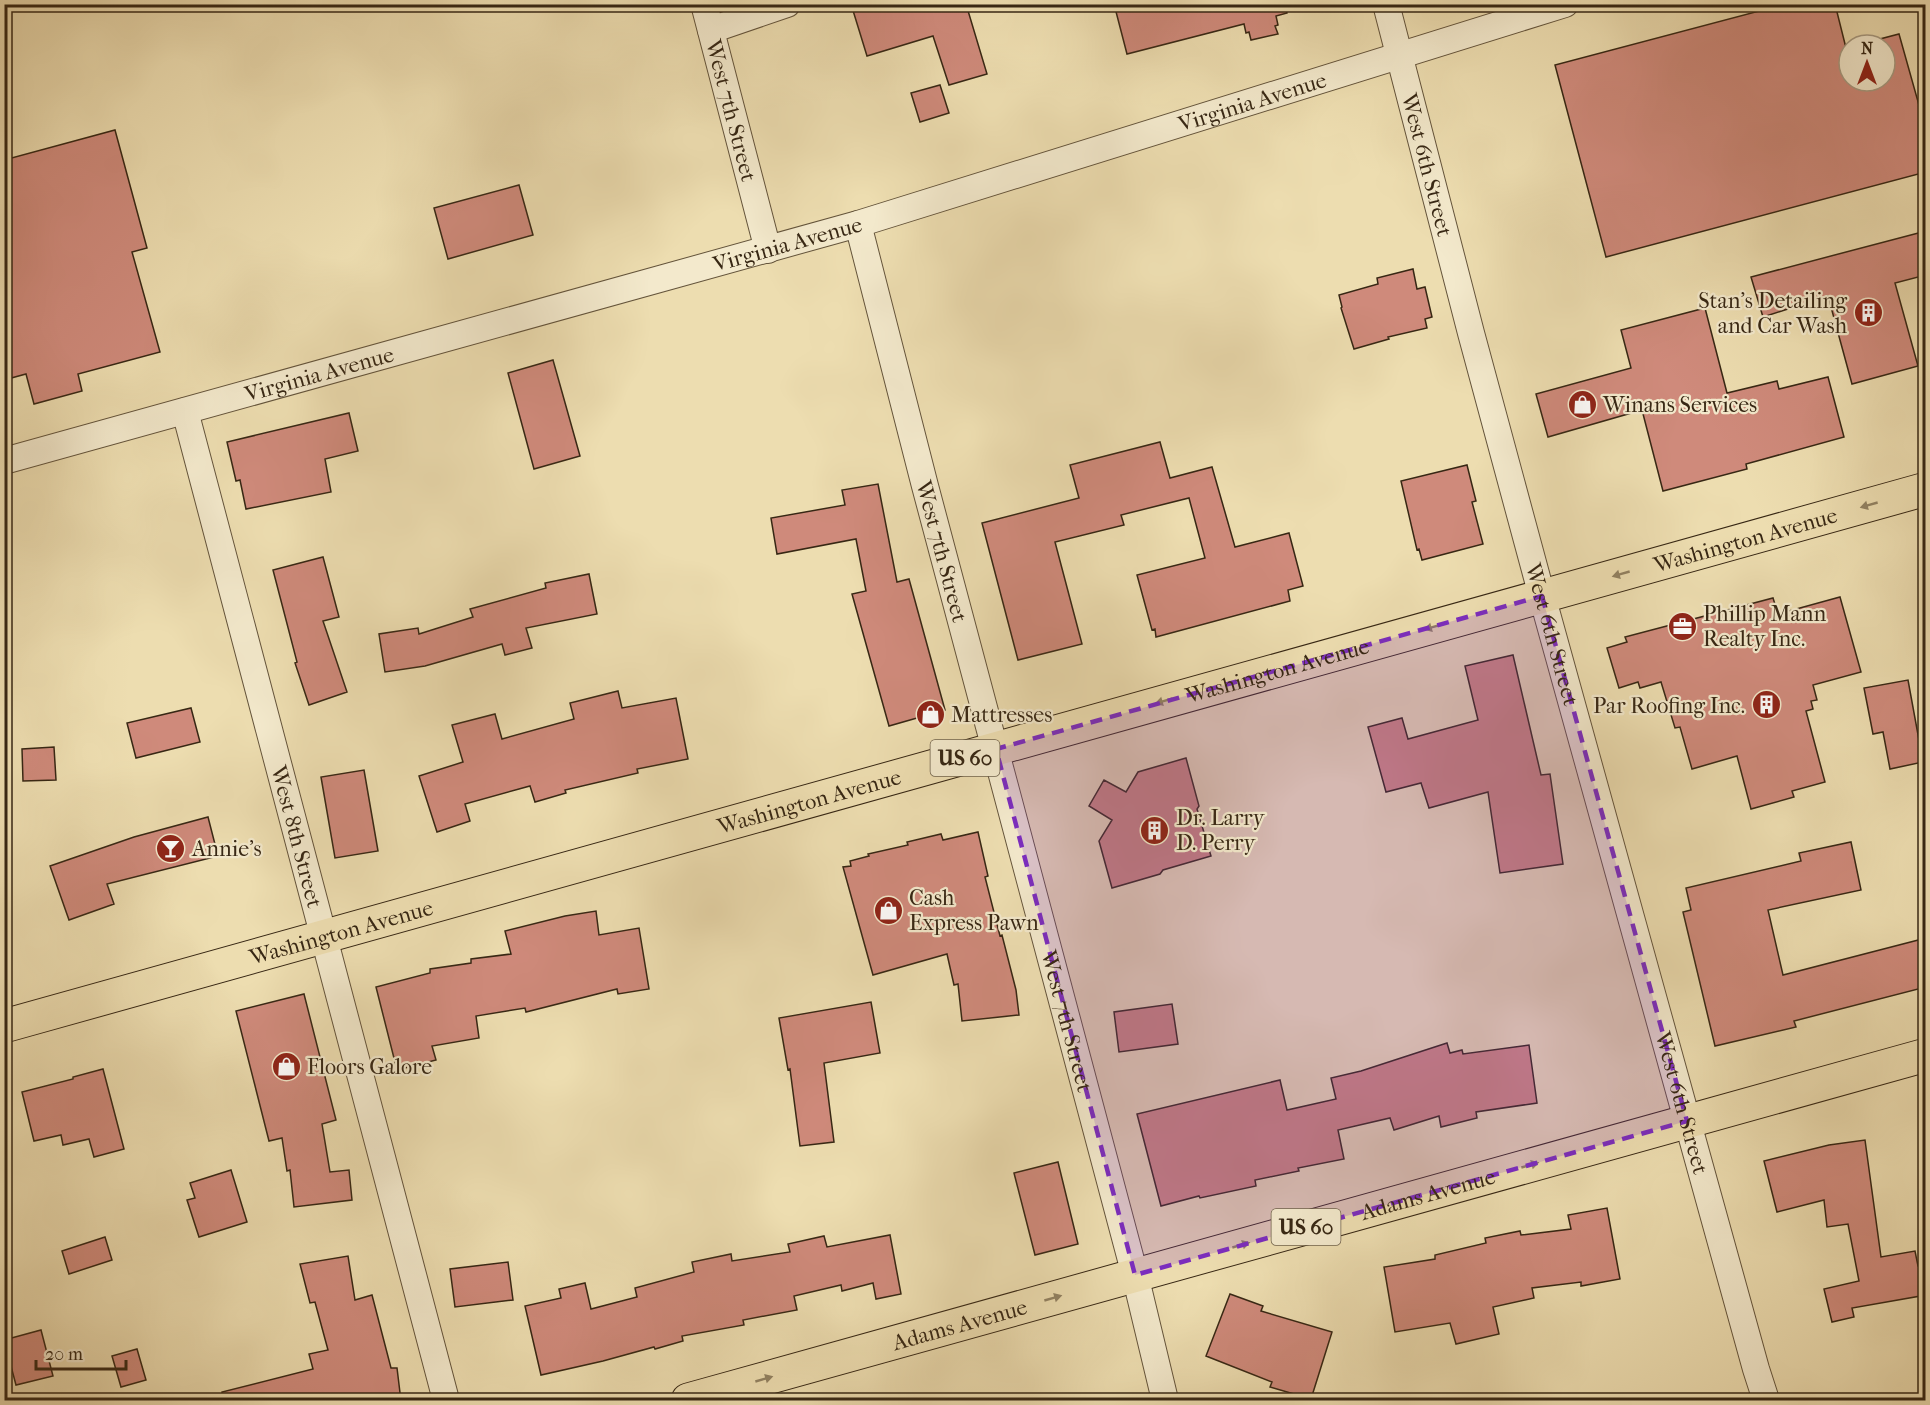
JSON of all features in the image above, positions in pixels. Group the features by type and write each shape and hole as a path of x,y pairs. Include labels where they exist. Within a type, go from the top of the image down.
{"main road":[{"name":"Washington Avenue","path":"4,1026 1926,489"},
{"name":"Adams Avenue","path":"688,1401 1926,1054"}],"street":[{"name":"West 7th Street","path":"704,4 768,250"},
{"path":"711,30 787,4"},
{"name":"West 6th Street","path":"1386,4 1542,597 1766,1401"},
{"name":"Virginia Avenue","path":"4,461 858,225 1565,4"},
{"name":"West 7th Street","path":"858,225 1135,1275 1165,1401"},
{"name":"West 8th Street","path":"185,411 446,1401"}],"highlighted area":[{"path":"1542,596 1687,1121 1135,1275 996,749"}],"building":[{"path":"851,4 966,4 987,74 949,85 933,36 867,56"},
{"path":"1114,4 1285,4 1287,13 1276,16 1278,25 1275,26 1278,34 1251,40 1244,24 1127,54"},
{"path":"1786,4 1835,4 1842,33 1837,33 1837,93 1897,93 1897,35 1899,34 1926,130 1926,172 1606,257 1555,65"},
{"path":"940,85 949,113 920,122 911,93"},
{"path":"115,130 147,248 132,252 160,352 78,374 82,391 34,404 26,374 4,380 4,160"},
{"path":"519,185 533,235 448,259 434,208"},
{"name":"Stan's Detailing and Car Wash","path":"1926,231 1926,275 1895,283 1918,366 1852,384 1828,296 1763,317 1751,277"},
{"path":"1413,269 1417,289 1425,287 1432,317 1425,319 1427,328 1388,337 1389,339 1354,349 1339,295 1378,284 1377,278"},
{"path":"1705,308 1727,393 1777,381 1779,389 1828,377 1844,437 1746,464 1747,469 1663,491 1642,410 1548,437 1536,394 1631,368 1621,330"},
{"path":"553,360 580,456 534,469 508,373"},
{"path":"349,413 358,451 325,459 331,492 246,509 240,480 236,481 227,442"},
{"path":"1160,442 1170,478 1212,467 1235,547 1289,533 1303,586 1288,590 1290,601 1156,637 1137,575 1205,558 1189,498 1121,515 1124,525 1055,542 1082,644 1018,660 982,523 1079,498 1070,465"},
{"path":"1467,465 1476,501 1472,502 1483,544 1422,560 1419,549 1417,550 1401,481"},
{"path":"878,484 897,582 909,579 945,710 889,726 852,594 866,591 856,539 777,554 771,518 845,505 842,490"},
{"path":"323,557 339,617 323,621 347,692 309,705 295,663 297,662 273,570"},
{"path":"589,574 597,614 526,628 532,648 505,655 502,644 425,666 385,672 379,634 418,628 419,634 473,617 470,609 546,588 545,583"},
{"name":"Par Roofing Inc.","path":"1840,597 1861,672 1813,685 1817,700 1811,701 1813,709 1806,711 1825,782 1792,791 1794,797 1751,809 1737,756 1692,769 1680,727 1675,728 1661,682 1640,688 1638,682 1619,688 1607,648 1627,642 1625,637 1773,598 1778,614"},
{"path":"1513,655 1541,775 1550,774 1563,864 1500,873 1488,792 1429,808 1421,783 1386,792 1368,727 1402,718 1408,739 1478,720 1465,666"},
{"path":"1908,680 1923,762 1890,769 1883,732 1873,734 1864,688"},
{"path":"618,691 622,708 676,698 688,759 637,769 638,773 565,790 566,793 535,802 530,786 465,804 470,821 437,832 419,776 463,762 452,725 495,714 502,739 574,719 570,703"},
{"path":"191,708 200,742 136,758 127,723"},
{"path":"54,747 56,780 23,781 22,749"},
{"name":"Dr. Larry D. Perry","path":"1186,758 1199,806 1197,809 1211,856 1112,888 1099,841 1112,820 1089,806 1104,780 1126,792 1138,772"},
{"path":"364,770 378,851 335,858 321,777"},
{"path":"208,817 218,856 107,884 114,904 69,920 50,866 134,837"},
{"path":"978,832 988,876 985,877 1016,990 1019,1015 962,1021 958,984 954,985 947,954 873,975 843,867 851,866 850,861 869,856 868,854 908,845 907,842 941,834 943,840"},
{"path":"1851,842 1861,890 1768,910 1783,975 1926,938 1926,987 1794,1021 1796,1027 1715,1046 1683,912 1691,910 1686,888 1801,861 1799,853"},
{"path":"596,911 599,935 639,928 649,989 618,994 617,989 526,1012 525,1008 476,1016 479,1038 432,1046 436,1060 397,1070 376,987 430,973 430,969 471,963 471,959 511,954 505,931"},
{"name":"Floors Galore","path":"304,994 336,1120 322,1124 330,1172 349,1170 352,1200 294,1207 290,1170 287,1171 282,1138 269,1141 236,1011"},
{"path":"871,1002 880,1053 824,1063 834,1142 800,1146 790,1069 788,1070 779,1018"},
{"path":"1172,1004 1178,1044 1119,1052 1114,1012"},
{"path":"1447,1043 1450,1053 1462,1050 1463,1054 1529,1045 1537,1103 1476,1112 1477,1118 1441,1127 1439,1116 1394,1130 1390,1118 1338,1130 1344,1159 1298,1168 1299,1171 1255,1180 1256,1186 1200,1198 1199,1196 1161,1206 1137,1114 1280,1080 1287,1110 1336,1099 1331,1078 1361,1071"},
{"path":"103,1069 124,1149 94,1157 89,1139 63,1145 61,1135 34,1141 22,1092"},
{"path":"1865,1140 1881,1257 1915,1251 1918,1266 1926,1265 1926,1295 1852,1308 1854,1317 1832,1322 1824,1289 1859,1281 1848,1224 1827,1227 1824,1200 1777,1212 1764,1161 1829,1145"},
{"path":"1058,1162 1078,1244 1035,1255 1014,1173"},
{"path":"231,1170 247,1222 199,1237 187,1200 195,1198 190,1183"},
{"path":"1607,1208 1620,1279 1581,1286 1581,1282 1532,1288 1534,1298 1493,1307 1499,1334 1456,1344 1450,1323 1395,1332 1384,1267 1435,1259 1435,1255 1486,1243 1485,1238 1520,1231 1521,1235 1571,1229 1568,1215"},
{"path":"890,1235 901,1294 876,1299 873,1283 842,1291 841,1285 794,1296 797,1310 743,1320 744,1325 682,1336 683,1341 655,1349 654,1347 541,1375 525,1306 561,1298 559,1289 585,1283 591,1309 637,1297 635,1288 694,1272 692,1262 731,1254 732,1261 790,1252 788,1244 824,1236 827,1247"},
{"path":"105,1237 112,1260 69,1274 62,1251"},
{"path":"348,1256 355,1300 372,1295 391,1368 397,1368 401,1401 223,1401 222,1392 313,1369 309,1354 328,1350 315,1302 310,1303 300,1264"},
{"path":"508,1262 513,1300 455,1307 450,1269"},
{"path":"1230,1294 1263,1306 1261,1311 1332,1332 1311,1399 1270,1387 1272,1382 1206,1356"},
{"path":"41,1330 53,1376 16,1385 4,1340"},
{"path":"137,1349 146,1380 121,1387 112,1356"}],"place":[{"name":"Stan's Detailing and Car Wash","path":"1868,313"},
{"name":"Winans Services","path":"1582,404"},
{"name":"Phillip Mann Realty Inc.","path":"1682,626"},
{"name":"Par Roofing Inc.","path":"1766,705"},
{"name":"Mattresses","path":"930,714"},
{"name":"Dr. Larry D. Perry","path":"1155,830"},
{"name":"Annie's","path":"171,848"},
{"name":"Cash Express Pawn","path":"888,910"},
{"name":"Floors Galore","path":"286,1066"}]}
